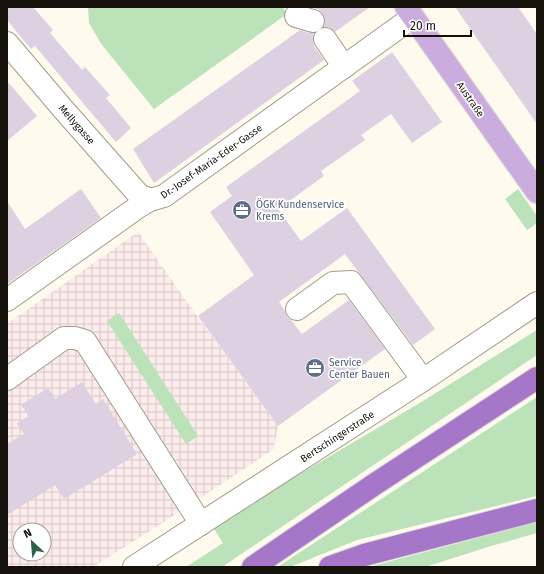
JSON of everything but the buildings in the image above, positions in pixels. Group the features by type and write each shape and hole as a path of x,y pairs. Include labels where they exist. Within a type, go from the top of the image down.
{"highway":[{"path":"253,567 375,484 537,378"},
{"path":"330,567 364,555 537,510"}],"main road":[{"name":"Austraße","path":"410,12 537,192"}],"street":[{"name":"Dr.-Josef-Maria-Eder-Gasse","path":"7,300 138,207 150,200 164,196 344,67 410,12"},
{"path":"325,39 344,67"},
{"name":"Mellygasse","path":"7,43 139,195 150,200"},
{"path":"297,309 333,283 351,282 423,380"},
{"name":"Bertschingerstraße","path":"134,567 423,380 537,303"},
{"path":"7,379 64,338 76,338 85,341 201,524"}],"shaded area":[{"path":"138,232 187,302 278,426 274,449 93,567 7,567 7,324"}],"green space":[{"path":"88,7 283,7 287,14 154,109 102,45 89,23"},
{"path":"518,189 537,216 537,223 527,230 505,199"},
{"path":"119,313 198,436 186,444 107,321"},
{"path":"537,330 537,355 222,567 186,567 223,543 214,529 293,478 418,404"},
{"path":"537,397 537,496 357,540 290,567 279,566"},
{"path":"537,522 537,533 425,567 369,567"}],"place":[{"name":"ÖGK Kundenservice Krems","path":"242,210"},
{"name":"Service Center Bauen","path":"315,368"}]}
